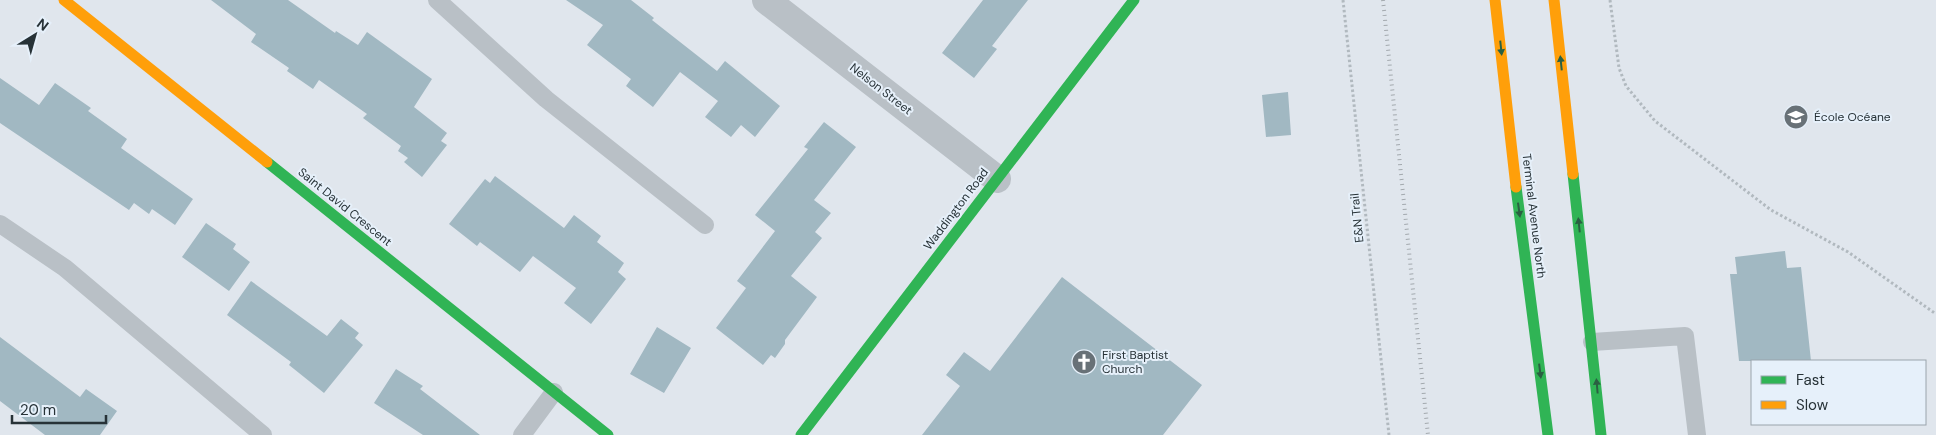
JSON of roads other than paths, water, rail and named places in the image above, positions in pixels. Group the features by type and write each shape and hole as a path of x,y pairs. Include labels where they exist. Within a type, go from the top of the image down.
{"street":[{"name":"Saint David Crescent","path":"64,0 608,435"},
{"name":"Nelson Street","path":"766,0 997,179"},
{"name":"Waddington Road","path":"801,435 1134,0"},
{"name":"Terminal Avenue North","path":"1496,0 1513,160 1548,435"},
{"path":"1554,0 1601,435"}],"lane":[{"path":"437,0 546,99 705,225"},
{"path":"0,224 65,268 264,435"},
{"path":"1592,342 1686,336 1698,435"},
{"path":"522,435 554,392"}],"railway":[{"path":"1383,0 1428,435"}],"place":[{"name":"École Océane","path":"1796,117"},
{"name":"First Baptist Church","path":"1084,362"}]}
